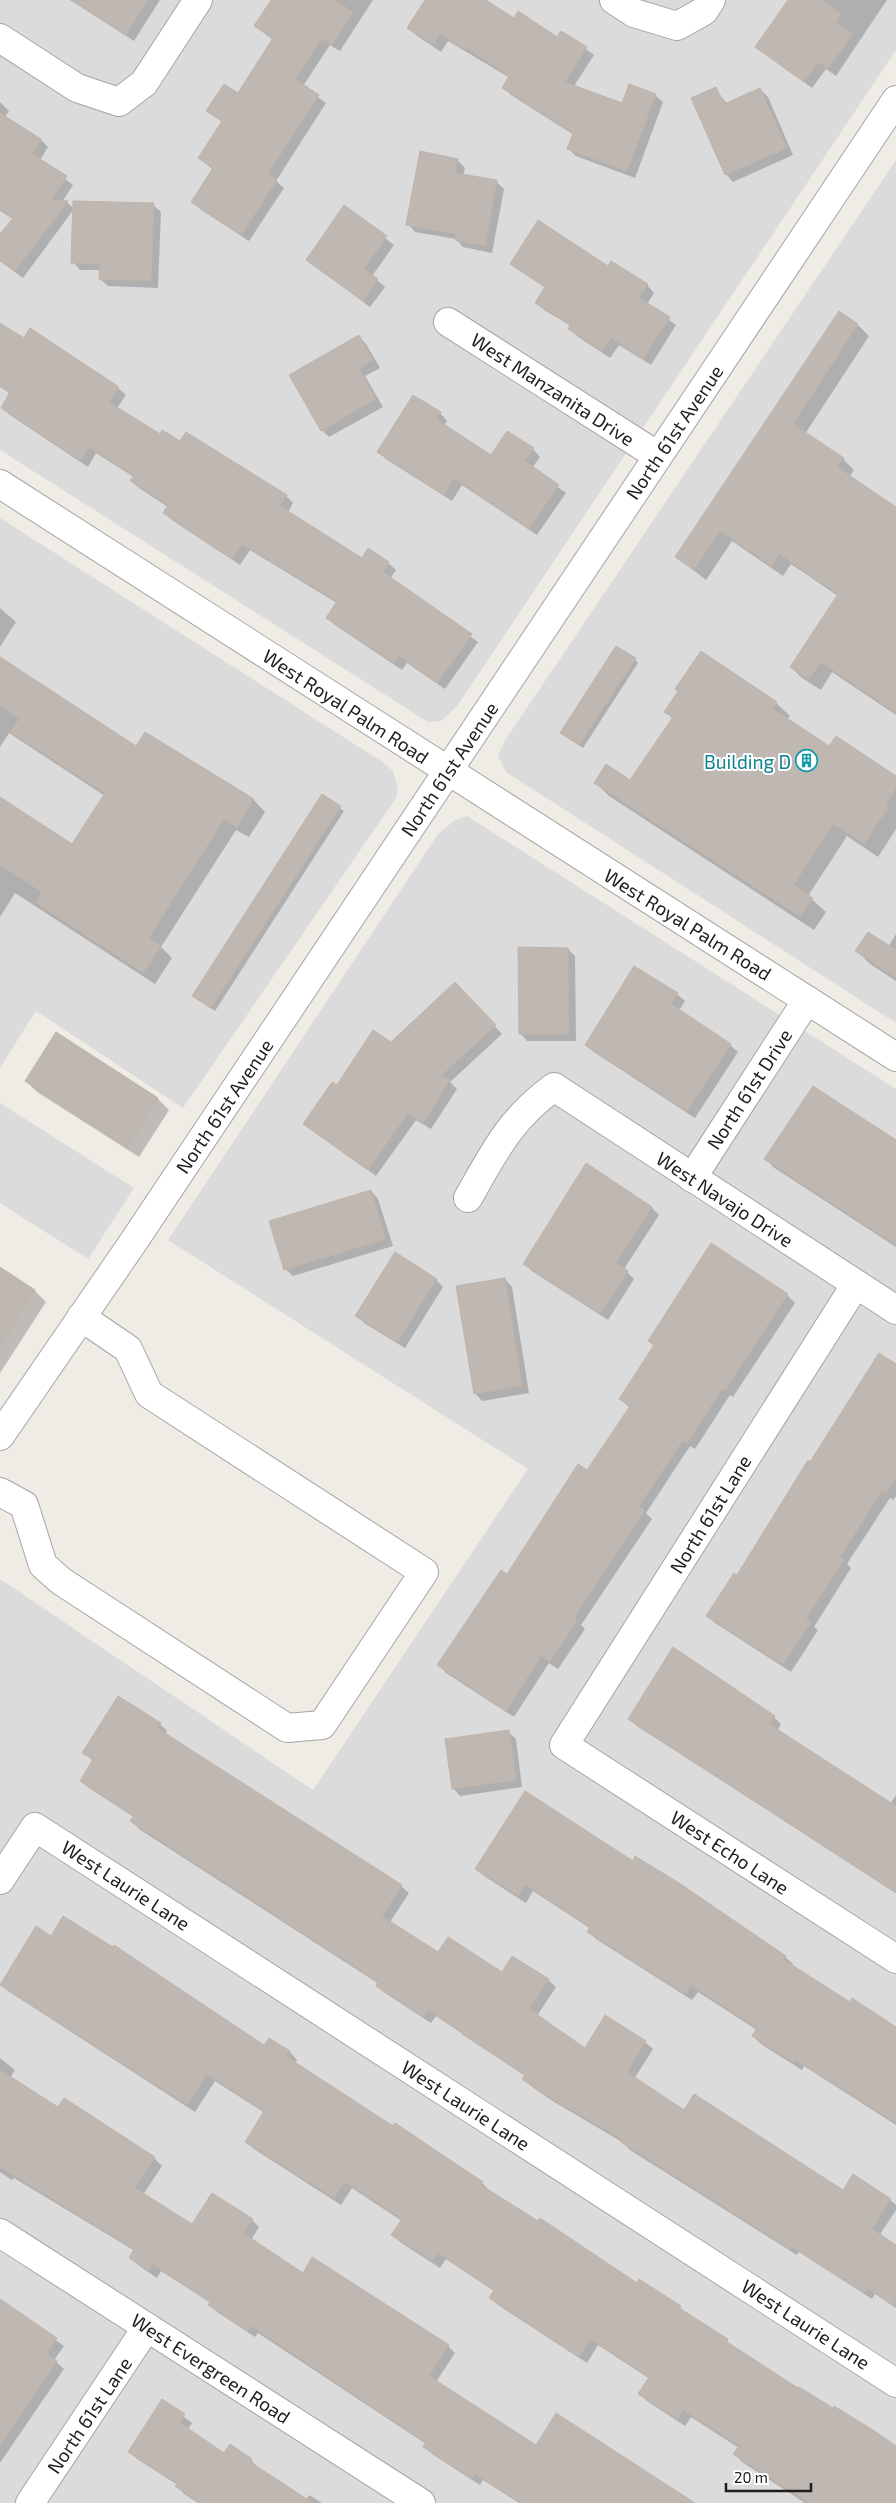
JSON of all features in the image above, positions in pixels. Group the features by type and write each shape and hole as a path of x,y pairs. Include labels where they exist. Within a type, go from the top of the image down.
{"street":[{"path":"0,38 77,88 120,102 144,83 198,0"},
{"path":"614,0 634,13 677,26 704,10 711,0"},
{"name":"North 61st Avenue","path":"0,1436 448,772 896,100"},
{"name":"West Manzanita Drive","path":"448,322 658,456"},
{"name":"West Royal Palm Road","path":"0,484 896,1057"},
{"name":"North 61st Drive","path":"692,1178 807,1000"},
{"name":"West Navajo Drive","path":"468,1198 508,1129 530,1104 554,1087 896,1310"},
{"name":"North 61st Lane","path":"564,1744 856,1284"},
{"path":"0,1492 24,1505 43,1565 61,1581 287,1728 322,1724 424,1572 149,1394 128,1349 81,1317"},
{"name":"West Echo Lane","path":"564,1744 896,1959"},
{"name":"West Laurie Lane","path":"0,1880 35,1827 896,2383"},
{"name":"West Evergreen Road","path":"0,2233 421,2503"},
{"name":"North 61st Lane","path":"30,2503 147,2327"}],"shaded area":[{"path":"0,0 896,0 896,50 457,706 441,721 428,722 0,450"},
{"path":"896,160 896,1023 506,772 498,755 506,739"},
{"path":"0,518 381,761 393,771 398,788 396,798 183,1108 36,1011 0,1068"},
{"path":"467,816 896,1089 896,2503 0,2503 0,1579 313,1790 528,1469 168,1240 438,834 455,820"},
{"path":"0,1103 134,1188 88,1259 0,1203"}],"building":[{"path":"72,0 148,0 126,35"},
{"path":"271,0 335,0 353,12 332,45 322,38 295,79 319,95 268,174 277,180 241,235 191,202 213,168 198,158 222,121 206,111 224,84 238,93 273,38 254,26"},
{"path":"425,0 486,0 514,18 518,11 557,37 561,31 587,47 565,82 622,103 629,84 656,94 627,171 567,149 573,133 502,88 509,76 467,48 465,50 440,34 434,45 407,28"},
{"path":"788,0 821,0 841,14 835,22 853,34 828,69 818,62 804,82 755,47"},
{"path":"716,87 724,104 760,88 787,148 725,175 691,98"},
{"path":"0,113 41,139 32,154 67,176 51,200 68,201 15,271 0,260 0,234 13,218 0,209"},
{"path":"420,151 458,159 455,173 497,180 485,246 455,240 456,234 406,225"},
{"path":"73,201 154,203 151,281 99,279 100,264 71,263"},
{"path":"344,205 387,236 364,269 378,279 363,301 306,260"},
{"path":"538,220 608,266 611,261 648,284 639,298 670,317 643,359 611,338 602,351 568,329 570,325 535,303 545,287 510,264"},
{"path":"839,311 858,324 793,424 844,458 837,467 896,507 896,713 821,662 809,679 790,667 838,594 779,554 772,566 720,531 694,570 675,557"},
{"path":"0,323 24,338 30,328 119,387 109,402 160,434 162,430 180,441 186,432 287,495 280,506 362,558 368,548 389,562 383,572 472,634 437,683 399,656 394,663 326,618 337,601 242,544 232,559 163,513 168,505 130,481 134,475 88,447 80,461 1,408 10,392 0,386"},
{"path":"359,335 373,360 359,368 376,399 321,431 289,375"},
{"path":"413,395 441,412 436,419 491,455 507,431 534,448 525,461 559,485 529,529 454,478 444,495 377,452"},
{"path":"616,646 636,658 579,745 560,733"},
{"path":"701,651 777,702 773,709 829,746 836,736 896,776 896,788 886,804 889,806 864,844 833,824 794,885 813,898 800,917 594,783 606,764 630,780 673,717 664,712 678,691 675,689"},
{"path":"0,657 136,746 145,732 254,799 237,827 224,819 149,938 161,946 143,973 35,902 42,892 0,865 0,797 72,844 105,793 10,732 19,719 0,706"},
{"path":"322,794 341,806 211,1008 192,996"},
{"path":"868,932 896,950 896,978 855,951"},
{"path":"518,947 568,948 569,1034 519,1034"},
{"path":"634,966 678,993 671,1004 731,1044 687,1111 585,1045"},
{"path":"455,982 496,1025 442,1075 450,1080 423,1123 408,1113 368,1170 303,1124 332,1082 337,1085 373,1030 391,1042"},
{"path":"56,1032 158,1098 127,1147 25,1081"},
{"path":"813,1086 896,1140 896,1245 764,1159"},
{"path":"586,1163 652,1207 616,1263 628,1271 600,1314 523,1264"},
{"path":"371,1190 386,1239 284,1270 269,1221"},
{"path":"711,1243 788,1294 725,1390 722,1389 687,1443 683,1440 639,1506 645,1510 574,1618 578,1620 550,1662 541,1656 506,1711 437,1665 501,1570 507,1574 578,1464 587,1470 630,1406 619,1399 654,1345 648,1341"},
{"path":"395,1252 437,1279 397,1342 355,1316"},
{"path":"0,1267 35,1290 0,1345"},
{"path":"505,1278 522,1386 474,1394 456,1286"},
{"path":"879,1353 896,1364 896,1477 886,1494 882,1491 840,1557 844,1560 806,1619 811,1622 783,1665 706,1616 734,1573 737,1575 808,1460 810,1462"},
{"path":"673,1647 775,1716 769,1724 896,1806 896,1893 628,1719"},
{"path":"118,1696 161,1723 157,1728 402,1885 382,1916 438,1952 448,1937 502,1972 512,1956 549,1979 529,2009 585,2048 605,2015 646,2041 627,2072 684,2110 694,2094 843,2190 853,2174 891,2199 872,2229 896,2245 896,2307 867,2288 864,2293 791,2246 790,2249 621,2142 623,2140 542,2093 522,2079 525,2075 463,2033 428,2010 423,2017 376,1986 378,1982 130,1821 134,1816 80,1781 93,1759 82,1753"},
{"path":"509,1730 516,1780 452,1789 445,1739"},
{"path":"525,1791 633,1861 635,1856 679,1883 786,1956 784,1960 850,2002 852,1998 896,2027 896,2123 796,2060 794,2063 752,2036 757,2028 690,1985 685,1994 587,1932 590,1927 525,1885 518,1896 475,1869"},
{"path":"63,1916 113,1947 114,1945 264,2045 269,2038 290,2051 287,2057 393,2126 395,2123 483,2182 481,2185 538,2221 540,2218 637,2283 639,2279 681,2306 679,2308 728,2339 727,2342 798,2388 833,2408 834,2406 896,2446 896,2503 809,2503 733,2454 739,2446 683,2410 678,2419 638,2394 649,2377 590,2339 579,2357 489,2298 494,2290 438,2253 433,2261 391,2235 402,2219 345,2182 334,2198 245,2142 264,2111 207,2074 187,2105 0,1985 36,1926 51,1936"},
{"path":"0,2070 58,2107 64,2098 155,2157 135,2188 192,2224 212,2193 253,2219 243,2233 303,2273 312,2257 449,2345 429,2376 536,2445 556,2413 695,2503 521,2503 475,2474 472,2479 423,2447 426,2443 251,2326 247,2331 208,2305 210,2302 153,2264 149,2271 129,2258 134,2249 0,2167"},
{"path":"0,2299 57,2338 47,2354 57,2361 0,2446"},
{"path":"162,2399 185,2414 180,2423 224,2453 230,2444 252,2459 250,2462 313,2503 200,2503 175,2486 177,2484 128,2452"}],"place":[{"name":"Building D","path":"807,761"}]}
